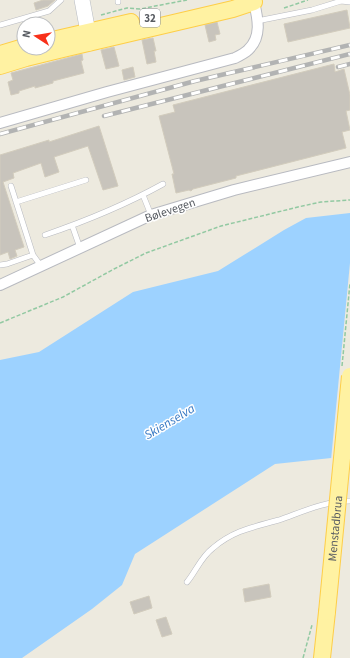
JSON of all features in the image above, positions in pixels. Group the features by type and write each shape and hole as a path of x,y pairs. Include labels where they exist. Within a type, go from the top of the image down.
{"main road":[{"name":"32","path":"56,40 89,37 233,9 260,1"},
{"name":"32","path":"0,66 89,37"},
{"path":"0,54 16,49"},
{"name":"Menstadbrua","path":"322,656 350,376"}],"street":[{"path":"82,0 89,37"},
{"path":"0,123 107,92 235,58 248,51 255,42 258,32 257,21 260,1"},
{"name":"Bølevegen","path":"0,285 151,215 234,190 350,162"}],"lane":[{"path":"0,25 49,11 62,0"},
{"path":"257,21 312,10 341,1 350,2"},
{"path":"16,202 86,180"},
{"path":"45,235 99,216 163,184"},
{"path":"11,186 33,255 41,266"},
{"path":"143,195 151,215"},
{"path":"72,225 80,248"},
{"path":"0,265 33,255"},
{"path":"187,582 205,555 225,538 240,531 323,505 334,502 350,501"}],"path":[{"path":"127,8 140,9 187,0"},
{"path":"0,323 63,297 146,253 221,226 321,202 350,200"},
{"path":"303,658 314,622"}],"water":[{"name":"Skienselva","path":"350,213 350,456 275,464 135,554 122,585 92,609 22,658 0,658 0,360 39,352 133,292 218,271 306,218"}],"pier":[{"path":"350,263 350,435 348,458 331,460"}],"building":[{"path":"43,0 55,0 48,6 36,10 34,3"},
{"path":"347,10 350,28 288,42 284,24"},
{"path":"217,22 220,34 215,35 216,40 209,42 205,25"},
{"path":"153,38 156,51 154,51 156,62 147,64 142,40"},
{"path":"114,47 119,66 106,69 101,50"},
{"path":"82,54 83,60 81,61 84,73 53,81 53,83 35,88 35,86 11,95 8,82 13,80 11,73"},
{"path":"334,64 335,72 344,69 350,95 350,110 346,111 350,130 342,132 346,148 236,176 236,178 193,189 191,191 189,190 176,193 172,174 174,174 159,116 175,112 173,105"},
{"path":"133,67 135,77 124,80 122,70"},
{"path":"99,126 118,186 103,190 88,146 54,157 59,172 45,177 41,163 13,173 14,178 3,182 24,247 15,250 17,256 10,259 8,252 0,255 0,155 49,140 49,142"},
{"path":"269,584 271,597 245,602 243,589"},
{"path":"149,596 152,608 134,614 130,602"},
{"path":"166,617 172,634 162,637 156,620"}],"railway":[{"path":"0,134 195,81 350,45"},
{"path":"104,116 350,54"},
{"path":"338,67 350,64"}]}
